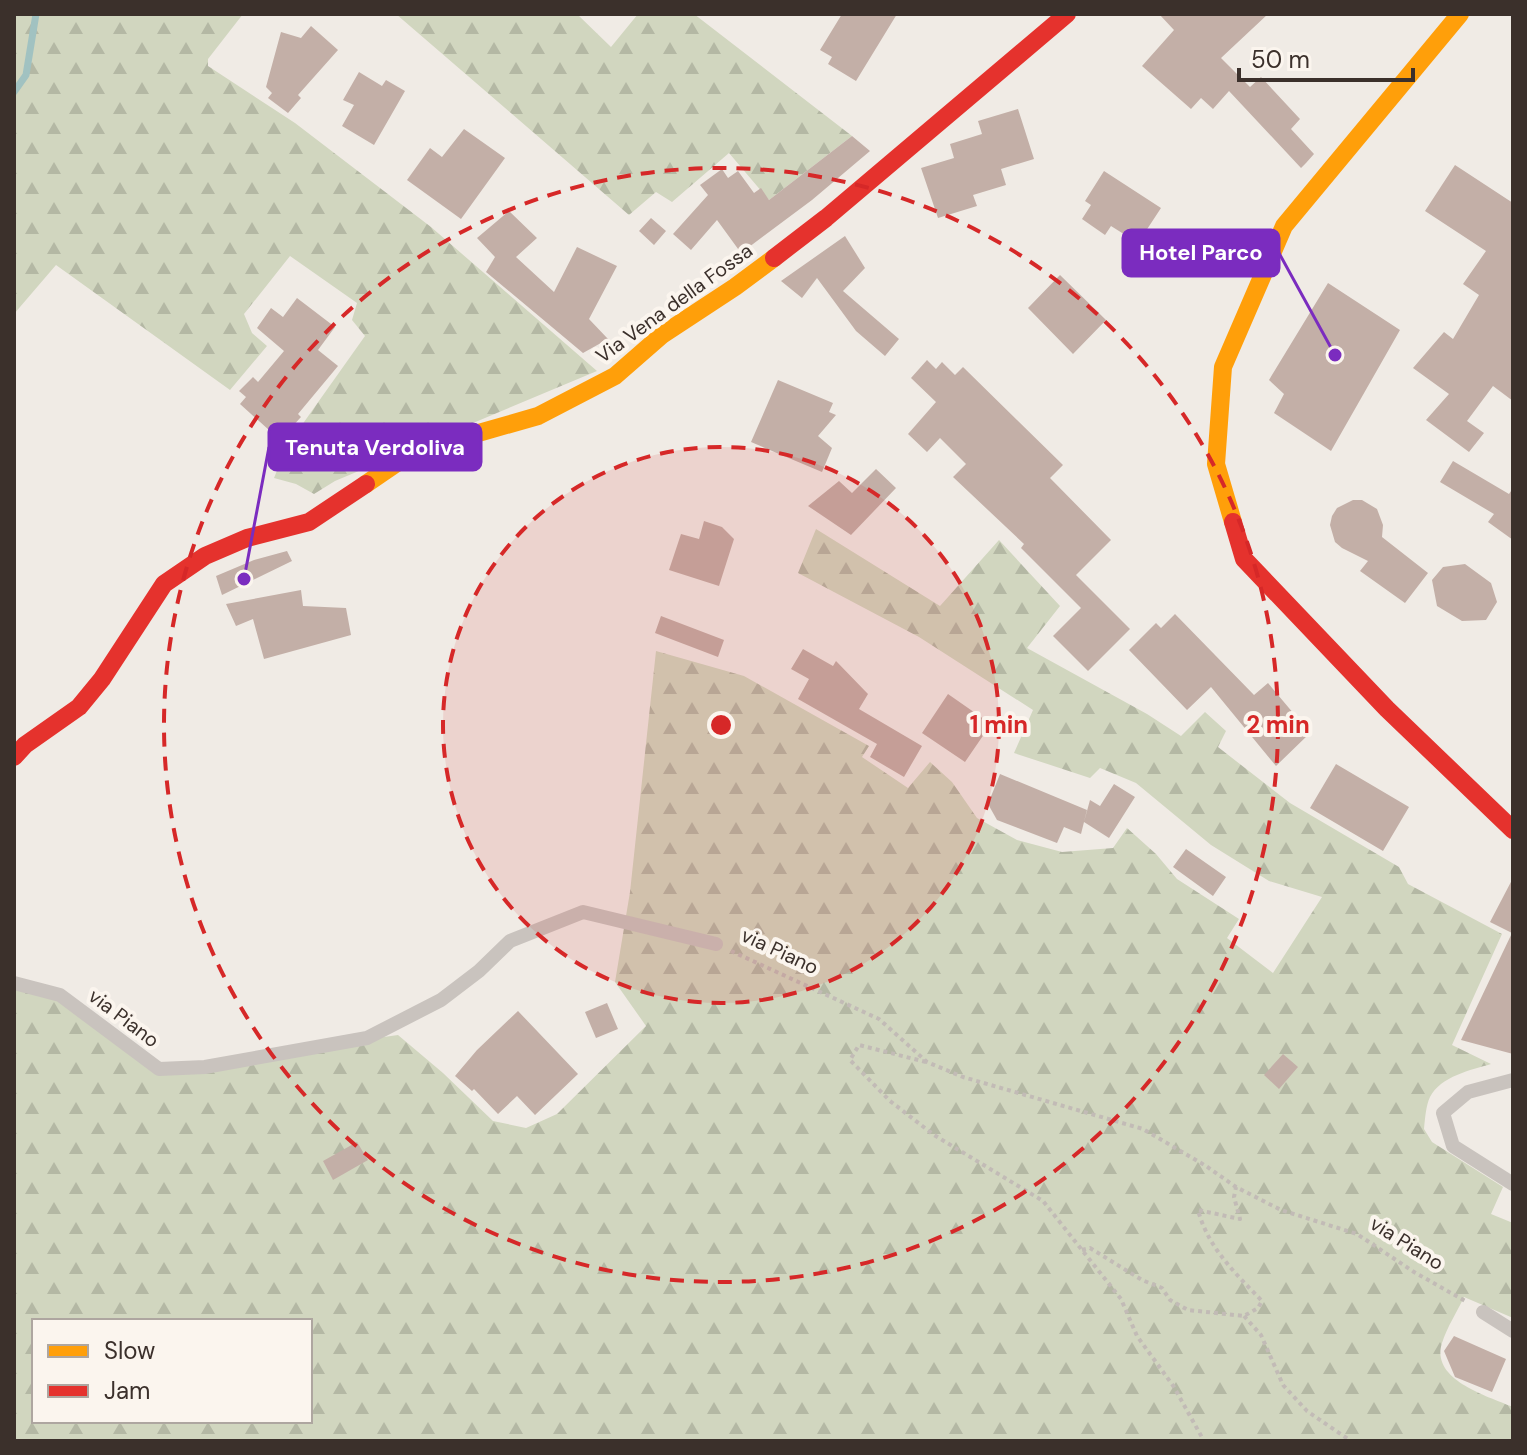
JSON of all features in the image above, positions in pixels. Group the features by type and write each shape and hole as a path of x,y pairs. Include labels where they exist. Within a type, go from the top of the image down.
{"street":[{"name":"Via Vena della Fossa","path":"14,757 25,745 79,707 102,679 164,584 205,556 233,544 309,522 404,458 433,446 538,416 615,376 662,335 735,287 826,218 1067,14"},
{"path":"1460,14 1284,226 1223,367 1216,464 1244,559 1387,709 1513,830"}],"lane":[{"name":"via Piano","path":"14,983 60,995 159,1069 205,1067 367,1038 441,1000 479,971 510,941 583,912 716,944"},
{"path":"1513,1080 1468,1092 1443,1113 1453,1146 1513,1184"},
{"path":"1483,1312 1513,1331"}],"path":[{"name":"via Piano","path":"716,944 879,1019 927,1062 963,1077 1143,1129 1236,1187 1281,1210 1357,1234 1483,1312"},
{"path":"927,1062 859,1045 850,1060 890,1101 934,1135 1043,1201 1121,1299 1137,1336 1174,1387 1204,1441"},
{"path":"1082,1250 1090,1248 1142,1280 1162,1288 1170,1300 1188,1310 1244,1316 1258,1308 1262,1301 1216,1249 1203,1227 1198,1210 1240,1219 1234,1197 1236,1187"},
{"path":"1244,1316 1261,1335 1283,1385 1307,1411 1351,1441"}],"green space":[{"path":"14,14 243,14 208,59 208,66 295,123 431,227 597,371 335,481 314,494 296,484 274,478 287,446 365,336 352,320 357,303 290,256 244,314 252,333 267,346 230,390 56,265 14,314"},
{"path":"396,14 577,14 611,47 638,14 694,14 852,136 769,200 729,153 672,202 656,192 629,215"},
{"path":"816,529 940,606 999,540 1060,606 1027,648 1181,736 1205,712 1226,731 1218,747 1290,803 1399,867 1408,884 1502,934 1452,1045 1491,1064 1457,1075 1441,1084 1430,1097 1424,1129 1432,1142 1503,1187 1491,1214 1513,1223 1513,1318 1464,1297 1444,1337 1441,1356 1445,1367 1464,1385 1513,1407 1513,1441 14,1441 14,983 60,995 159,1069 398,1035 493,1121 526,1128 557,1114 646,1026 615,982 630,892 656,651 744,676 869,746 862,757 908,788 930,762 952,782 977,818 1017,840 1062,852 1113,848 1127,828 1156,854 1177,879 1239,919 1227,938 1273,973 1322,897 1269,881 1211,845 1136,783 1100,768 1090,778 1014,753 1033,710 919,637 798,573"}],"building":[{"path":"842,14 897,14 856,81 828,64 832,57 820,50"},
{"path":"1159,14 1268,14 1221,58 1250,87 1261,77 1300,119 1291,129 1314,154 1301,168 1229,91 1213,109 1201,98 1191,109 1142,66 1174,30"},
{"path":"311,26 338,50 298,95 301,98 288,113 268,98 272,93 266,87 281,32 301,38"},
{"path":"359,72 382,86 386,80 405,91 374,145 342,126 354,105 343,100"},
{"path":"1018,109 1034,159 1001,169 1006,185 973,195 977,206 938,218 921,168 954,158 950,144 982,134 978,121"},
{"path":"464,129 505,158 461,219 407,180 430,148 442,157"},
{"path":"852,136 870,151 812,200 741,253 717,220 691,250 673,234 708,195 700,185 722,169 728,178 738,171 754,193 761,188 769,200"},
{"path":"1455,165 1513,203 1513,401 1493,386 1467,421 1484,433 1469,452 1426,420 1449,394 1413,368 1444,332 1453,339 1479,295 1463,284 1486,251 1425,211"},
{"path":"1104,171 1161,208 1138,243 1111,226 1105,235 1082,219 1091,205 1085,201"},
{"path":"509,211 537,238 516,257 554,292 577,247 617,266 589,319 608,339 583,353 486,272 495,257 477,238"},
{"path":"651,218 666,231 654,245 639,231"},
{"path":"845,236 865,268 843,291 899,339 885,356 856,331 817,278 802,298 781,281"},
{"path":"1060,275 1106,320 1073,354 1028,308"},
{"path":"1328,283 1400,330 1331,451 1274,413 1284,394 1269,380"},
{"path":"297,298 335,327 318,350 338,366 280,440 240,404 246,397 239,391 253,377 258,382 284,351 257,328 271,308 283,317"},
{"path":"927,360 936,369 942,362 955,375 963,367 1063,465 1050,478 1111,540 1076,575 1130,629 1088,671 1053,636 1081,608 1021,548 1024,544 953,477 966,464 940,438 927,452 908,434 936,402 911,378"},
{"path":"778,380 833,403 829,412 836,415 818,436 832,448 822,472 751,442"},
{"path":"1453,461 1509,494 1513,488 1513,540 1488,522 1494,514 1440,482"},
{"path":"876,469 896,488 851,535 808,506 839,481 852,493"},
{"path":"1353,500 1362,500 1377,509 1383,525 1382,537 1428,573 1405,603 1360,571 1368,561 1335,542 1330,525 1332,516 1337,508"},
{"path":"704,521 722,527 734,539 719,586 669,570 681,534 699,539"},
{"path":"287,551 292,561 222,595 216,576 254,560"},
{"path":"1465,564 1491,583 1497,602 1486,620 1462,621 1437,606 1432,580 1443,567"},
{"path":"301,590 303,606 346,608 351,635 264,659 253,619 236,626 226,604"},
{"path":"1175,614 1254,695 1268,683 1310,733 1276,766 1211,687 1187,710 1129,650 1156,623 1161,628"},
{"path":"661,616 724,640 718,657 655,633"},
{"path":"803,649 833,666 836,661 868,694 859,709 922,746 904,777 870,757 877,744 798,699 809,679 791,669"},
{"path":"948,694 991,724 965,762 922,733"},
{"path":"1336,764 1409,807 1383,851 1310,808"},
{"path":"1000,774 1087,810 1081,834 1064,827 1057,843 997,820 988,804"},
{"path":"1114,784 1135,797 1109,838 1084,822 1090,800 1100,806"},
{"path":"1186,849 1226,877 1213,896 1173,867"},
{"path":"1513,878 1513,1054 1461,1040 1512,933 1490,922"},
{"path":"607,1003 618,1029 596,1038 585,1012"},
{"path":"518,1011 578,1074 535,1115 517,1096 498,1114 474,1089 472,1091 455,1076"},
{"path":"1283,1054 1298,1067 1279,1089 1264,1075"},
{"path":"357,1142 368,1160 333,1180 323,1161"},
{"path":"1454,1336 1506,1359 1492,1392 1455,1377 1444,1351"}],"waterway":[{"path":"14,92 26,75 36,14"}],"traffic: slow":[{"path":"1233,522 1216,464 1223,367 1284,226 1460,14"},
{"path":"366,484 404,458 433,446 538,416 615,376 662,335 774,258"}],"traffic: jam":[{"path":"774,258 826,218 1067,14"},
{"path":"14,757 25,745 79,707 102,679 164,584 205,556 247,538 309,522 366,484"},
{"path":"1233,522 1244,559 1387,709 1513,830"}],"place":[{"name":"Hotel Parco","path":"1335,355"},
{"name":"Tenuta Verdoliva","path":"244,579"}]}
